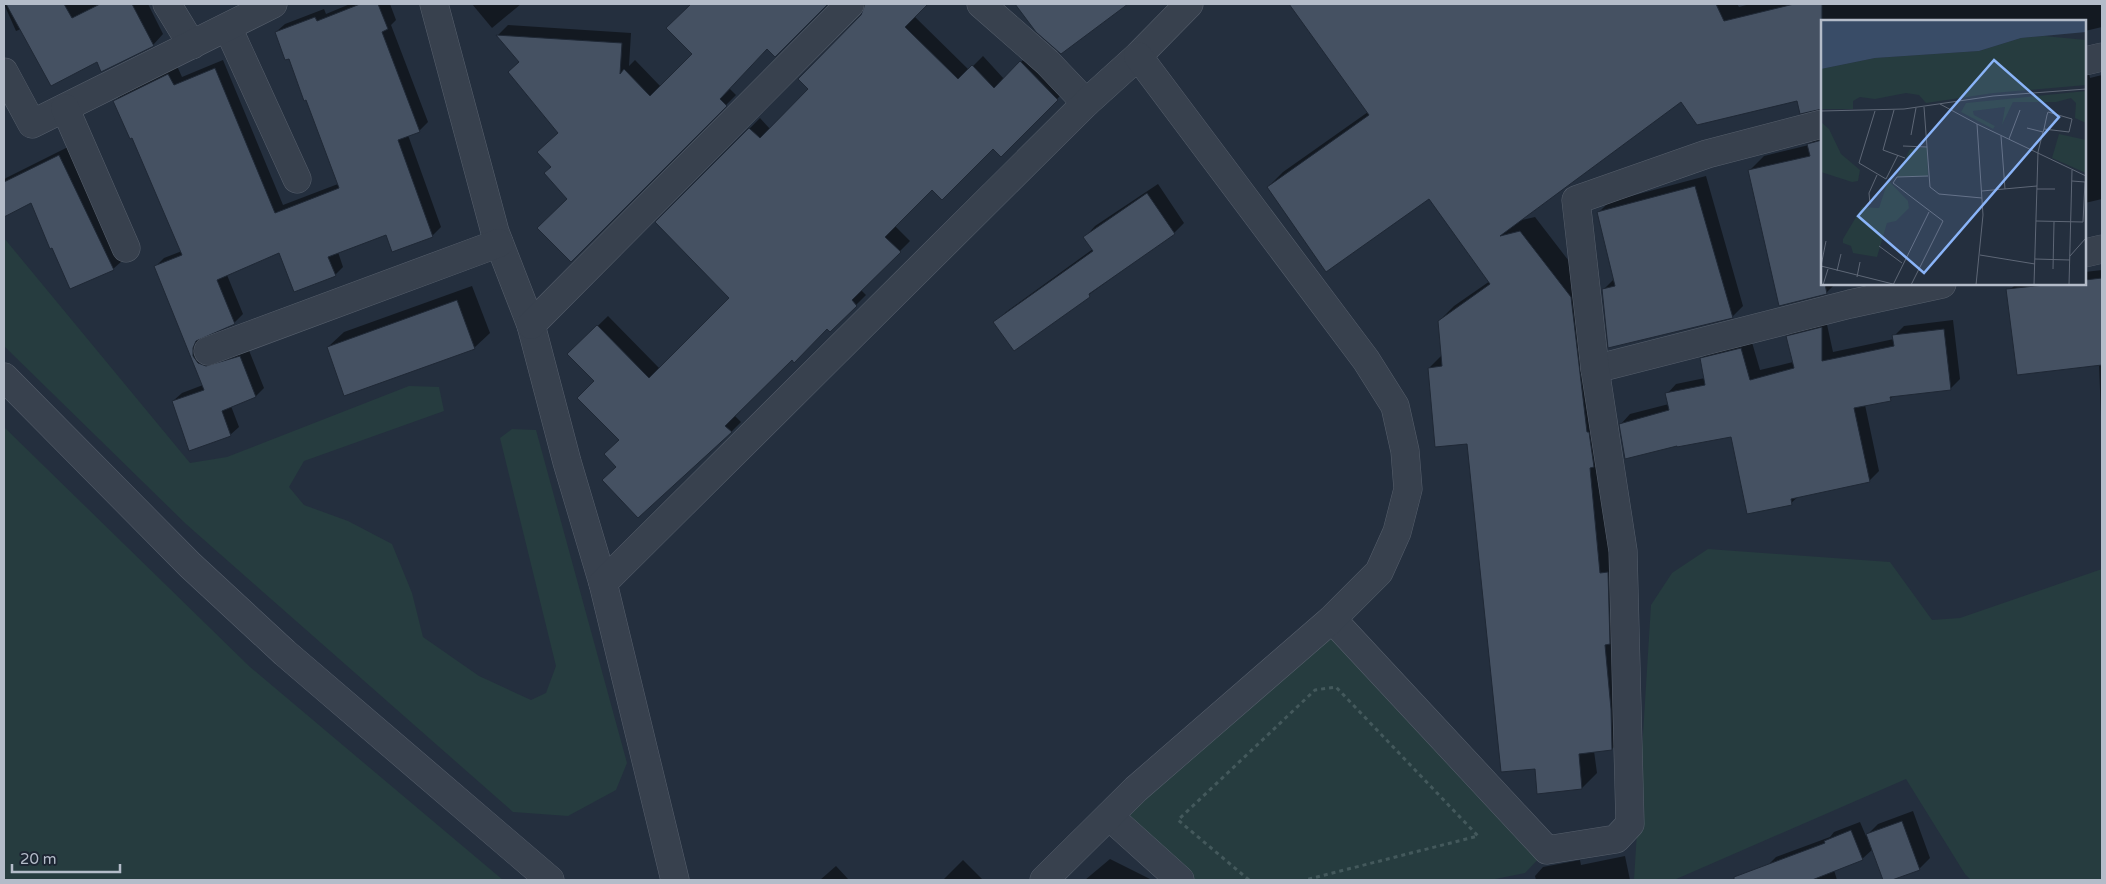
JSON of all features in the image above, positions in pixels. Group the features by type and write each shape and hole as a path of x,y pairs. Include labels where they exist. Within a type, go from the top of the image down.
{"street":[{"path":"167,4 192,46"},
{"path":"4,72 32,124 274,4"},
{"path":"434,4 500,243 531,325 567,462 603,583 675,880"},
{"path":"531,325 850,4"},
{"path":"981,4 1046,62 1086,103"},
{"path":"603,583 1086,103 1138,56 1189,4"},
{"path":"228,28 297,179"},
{"path":"1044,880 1136,790 1332,619 1379,572 1397,532 1408,489 1404,452 1395,406 1366,360 1138,56"},
{"path":"2086,61 2102,57"},
{"path":"64,108 126,248"},
{"path":"1332,619 1547,850 1616,839 1630,824 1623,551 1595,369 1576,200 1707,154 1821,124"},
{"path":"208,351 500,243"},
{"path":"2086,253 2102,249"},
{"path":"1595,369 1850,304 1937,285"},
{"path":"4,377 190,565 278,646 550,880"},
{"path":"1109,816 1180,880"}],"path":[{"path":"1249,880 1178,820 1315,690 1336,687 1478,836 1305,880"}],"green space":[{"path":"4,238 190,463 227,457 409,386 439,387 444,411 304,461 289,487 304,505 348,521 392,544 412,593 423,637 479,676 531,700 546,693 556,666 500,438 512,429 536,430 627,763 616,790 568,816 513,812 186,524 4,346"},
{"path":"4,427 250,667 503,880 4,880"},
{"path":"1708,549 1890,562 1932,620 1960,618 2102,569 2102,880 1971,880 1965,874 1906,779 1674,880 1634,880 1651,605 1672,573"},
{"path":"1332,619 1547,850 1525,873 1490,880 1180,880 1109,816"}],"building":[{"path":"6,4 64,4 72,18 100,4 132,4 154,46 101,72 97,62 51,86"},
{"path":"360,4 378,4 388,29 382,32 420,132 398,140 433,237 392,252 386,235 328,257 336,276 294,292 279,253 217,280 235,324 196,341 193,348 193,356 198,363 206,366 240,356 256,397 222,411 231,436 189,451 172,401 204,390 154,266 182,255 132,138 130,139 113,101 168,74 174,85 215,68 275,213 339,188 306,100 304,101 289,59 285,60 275,32 315,17 317,21"},
{"path":"691,4 828,4 775,57 767,49 720,99 727,106 571,262 537,228 567,199 544,173 551,167 537,152 558,133 508,72 519,62 496,35 622,43 620,74 624,69 650,96 692,54 666,28"},
{"path":"865,4 928,4 905,27 958,79 972,65 994,88 1020,61 1058,100 1001,157 993,149 942,200 932,190 885,237 901,252 852,300 857,306 830,332 827,329 794,363 792,360 725,426 732,432 638,518 602,480 616,467 604,454 619,440 577,398 594,381 567,354 597,325 649,378 729,298 655,222 749,128 760,138 808,89 798,79 861,15"},
{"path":"1015,4 1128,4 1061,54 1036,32"},
{"path":"1289,4 1716,4 1724,21 1794,4 1822,4 1821,109 1800,114 1797,101 1697,125 1681,102 1500,236 1520,231 1571,297 1587,432 1589,432 1594,467 1590,468 1600,573 1608,572 1610,644 1605,645 1611,709 1612,750 1579,754 1582,789 1537,794 1535,769 1501,772 1467,444 1435,447 1428,368 1442,366 1438,321 1490,284 1429,199 1326,272 1267,187 1369,115"},
{"path":"1821,140 1821,285 1825,285 1827,294 1779,306 1748,170 1810,156 1807,144"},
{"path":"59,155 114,270 70,289 52,248 50,249 31,203 4,217 4,182"},
{"path":"1695,186 1733,318 1608,348 1602,289 1615,286 1597,212"},
{"path":"1147,193 1175,234 1089,294 1090,297 1014,351 993,322 1093,251 1083,237"},
{"path":"2102,278 2102,365 2017,375 2006,289 2045,285 2086,285 2086,280"},
{"path":"457,300 475,349 344,396 327,347"},
{"path":"1822,327 1822,361 1894,346 1892,335 1944,329 1951,390 1890,397 1891,401 1854,408 1870,482 1791,499 1792,505 1747,514 1731,437 1677,446 1625,459 1619,424 1669,410 1665,393 1705,385 1700,358 1741,348 1750,380 1794,368 1786,336"},
{"path":"1902,821 1920,870 1892,880 1883,880 1866,834"},
{"path":"1851,830 1863,860 1812,880 1734,880 1734,877 1825,843 1824,841"}]}
